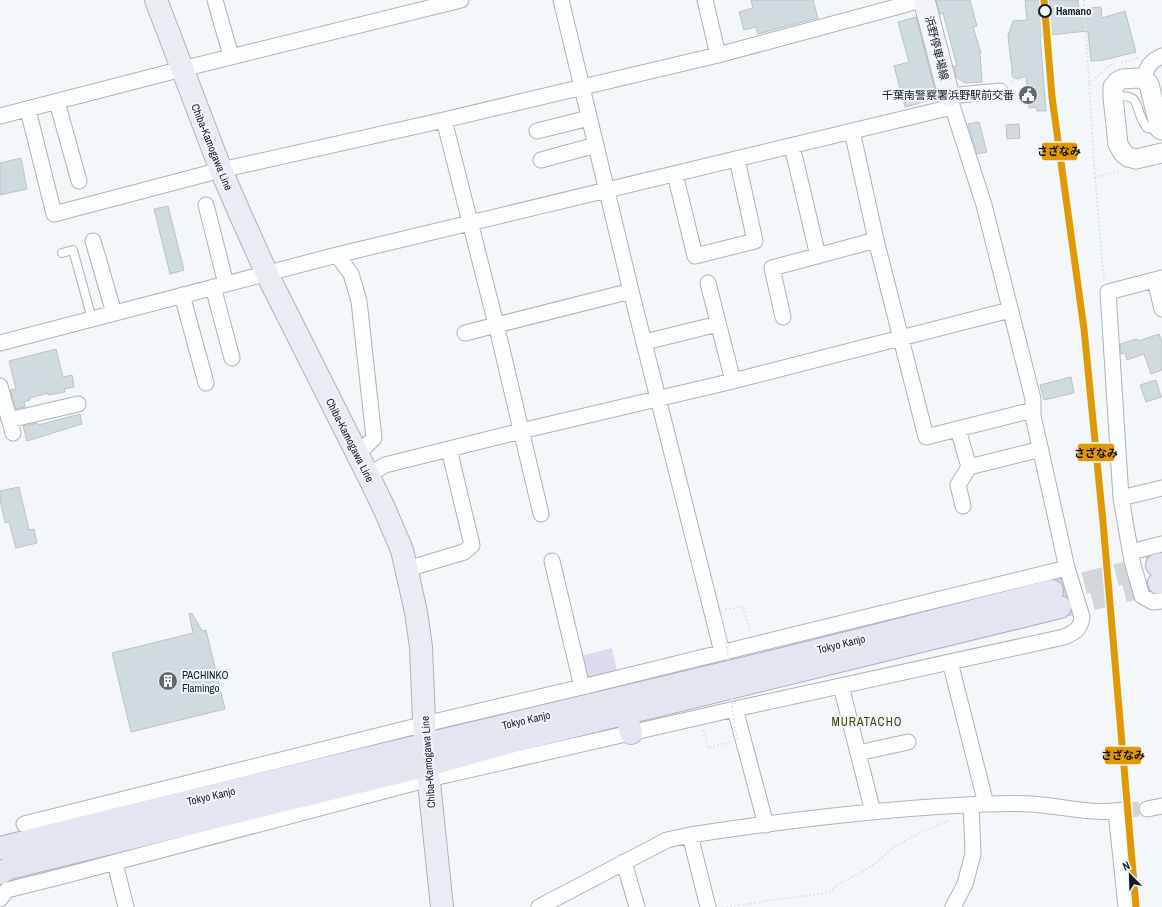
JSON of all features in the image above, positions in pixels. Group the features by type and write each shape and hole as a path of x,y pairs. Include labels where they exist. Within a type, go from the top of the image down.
{"highway":[{"name":"Tokyo Kanjo","path":"0,848 126,816 425,734 720,674 1056,599 629,724 520,739 428,772 158,831 9,868 0,873"},
{"name":"Tokyo Kanjo","path":"0,860 91,838 158,831"}],"main road":[{"name":"Chiba-Kamogawa Line","path":"156,0 221,170 266,274 358,454 402,550 416,612 421,647 428,772 442,907"},
{"name":"浜野停車場線","path":"923,0 950,101"}],"street":[{"path":"215,0 231,56"},
{"path":"0,116 28,110 231,56 461,0"},
{"path":"561,0 631,291 722,652"},
{"path":"705,0 718,54"},
{"path":"28,110 54,214 221,170 444,120 718,54 923,0"},
{"path":"1143,79 1148,66 1153,60 1162,56"},
{"path":"1122,79 1143,79 1149,84 1161,129 1161,137 1154,154 1136,159 1128,157 1124,153 1118,144 1113,97 1113,87 1122,79"},
{"path":"0,343 337,255 852,131 950,101 1000,90"},
{"path":"629,724 736,709 1064,637 1075,632 1081,624 1082,617 1067,568 1041,449 1033,410 1033,399 984,205 950,101"},
{"path":"57,102 79,181"},
{"path":"537,131 589,118"},
{"path":"444,120 469,224 496,324 541,514"},
{"path":"852,131 876,240 926,437 1033,410"},
{"path":"541,160 596,145"},
{"path":"792,146 818,256"},
{"path":"674,174 695,256 755,241 737,159"},
{"path":"206,205 232,358"},
{"path":"783,317 772,268 876,240"},
{"path":"93,241 114,313"},
{"path":"337,255 351,274 359,301 374,438 358,454"},
{"path":"1160,579 1153,602 1142,596 1135,575 1121,498 1108,292 1158,279 1162,309"},
{"path":"708,283 733,381"},
{"path":"465,333 631,291"},
{"path":"182,295 206,383"},
{"path":"368,475 385,465 733,381 1010,310"},
{"path":"645,342 718,324"},
{"path":"0,386 11,426 78,404"},
{"path":"958,429 968,467 958,485 963,506"},
{"path":"407,569 464,552 472,545 449,449"},
{"path":"968,467 1041,449"},
{"path":"1121,498 1162,488"},
{"path":"1131,552 1162,544"},
{"path":"552,561 582,687"},
{"path":"24,824 379,735 425,734 479,711 1067,568"},
{"path":"950,662 975,805 973,854 965,884 953,907"},
{"path":"841,686 873,812"},
{"path":"736,709 766,825"},
{"path":"858,753 908,742"},
{"path":"0,899 7,890 390,789 428,772"},
{"path":"539,907 667,840 690,835 873,812 975,805 1030,804 1083,811 1120,811 1126,907"},
{"path":"690,835 708,907"},
{"path":"115,862 126,907"},
{"path":"624,862 637,907"}],"lane":[{"path":"1113,97 1125,95 1132,97 1135,100 1143,122 1147,128 1161,129"},
{"path":"62,253 74,250 92,318"}],"path":[{"path":"1084,0 1089,84"},
{"path":"1096,71 1099,75"},
{"path":"1095,177 1105,287 1108,292"},
{"path":"738,740 734,726 726,636 721,611 743,606 751,634"},
{"path":"703,728 708,748 730,742"},
{"path":"726,907 831,892 837,884 861,873 880,860 892,848 920,833 961,816 975,805"}],"shaded area":[{"path":"612,648 617,671 586,678 581,656"}],"building":[{"path":"751,0 813,0 818,18 758,34 756,27 744,30 739,12 753,8"},
{"path":"936,0 970,0 977,26 973,27 981,53 982,82 965,83 956,77 954,66 957,66 943,13 940,14"},
{"path":"1025,0 1078,0 1079,9 1101,7 1102,18 1125,11 1136,52 1104,60 1091,61 1088,31 1040,36 1046,111 1037,111 1036,107 1029,108 1026,76 1018,79 1012,76 1008,36 1013,21 1027,20"},
{"path":"916,17 937,98 905,107 894,66 909,62 898,22"},
{"path":"979,122 987,152 977,154 968,124"},
{"path":"1019,124 1020,138 1007,139 1006,125"},
{"path":"21,158 27,189 0,195 0,163"},
{"path":"168,206 184,270 170,274 154,209"},
{"path":"1159,334 1162,343 1162,370 1151,374 1144,354 1127,360 1125,353 1121,354 1120,344 1137,339 1138,341"},
{"path":"56,349 63,377 72,375 74,387 64,389 65,392 48,395 48,393 30,398 30,400 24,402 25,407 16,409 10,390 16,389 9,361"},
{"path":"1071,377 1074,393 1044,400 1040,385"},
{"path":"1156,380 1161,397 1146,402 1140,385"},
{"path":"80,414 82,424 27,441 23,426 37,423 38,425"},
{"path":"19,487 29,530 34,529 37,543 16,548 9,522 5,523 0,499 0,491"},
{"name":"PACHINKO Flamingo","path":"192,613 202,631 206,630 225,709 131,732 112,653 193,633 189,614"}],"tunnel":[{"path":"1052,591 1157,565"},
{"path":"1060,607 1159,583"},
{"path":"1124,810 1147,809"}],"transit line":[{"name":"さざなみ","path":"1044,0 1052,97 1084,329 1103,522 1136,907"}],"place":[{"name":"Hamano","path":"1045,11"},
{"name":"千葉南警察署浜野駅前交番","path":"1028,95"},
{"name":"PACHINKO Flamingo","path":"168,681"}],"district":[{"name":"MURATACHO","path":"867,722"}]}
